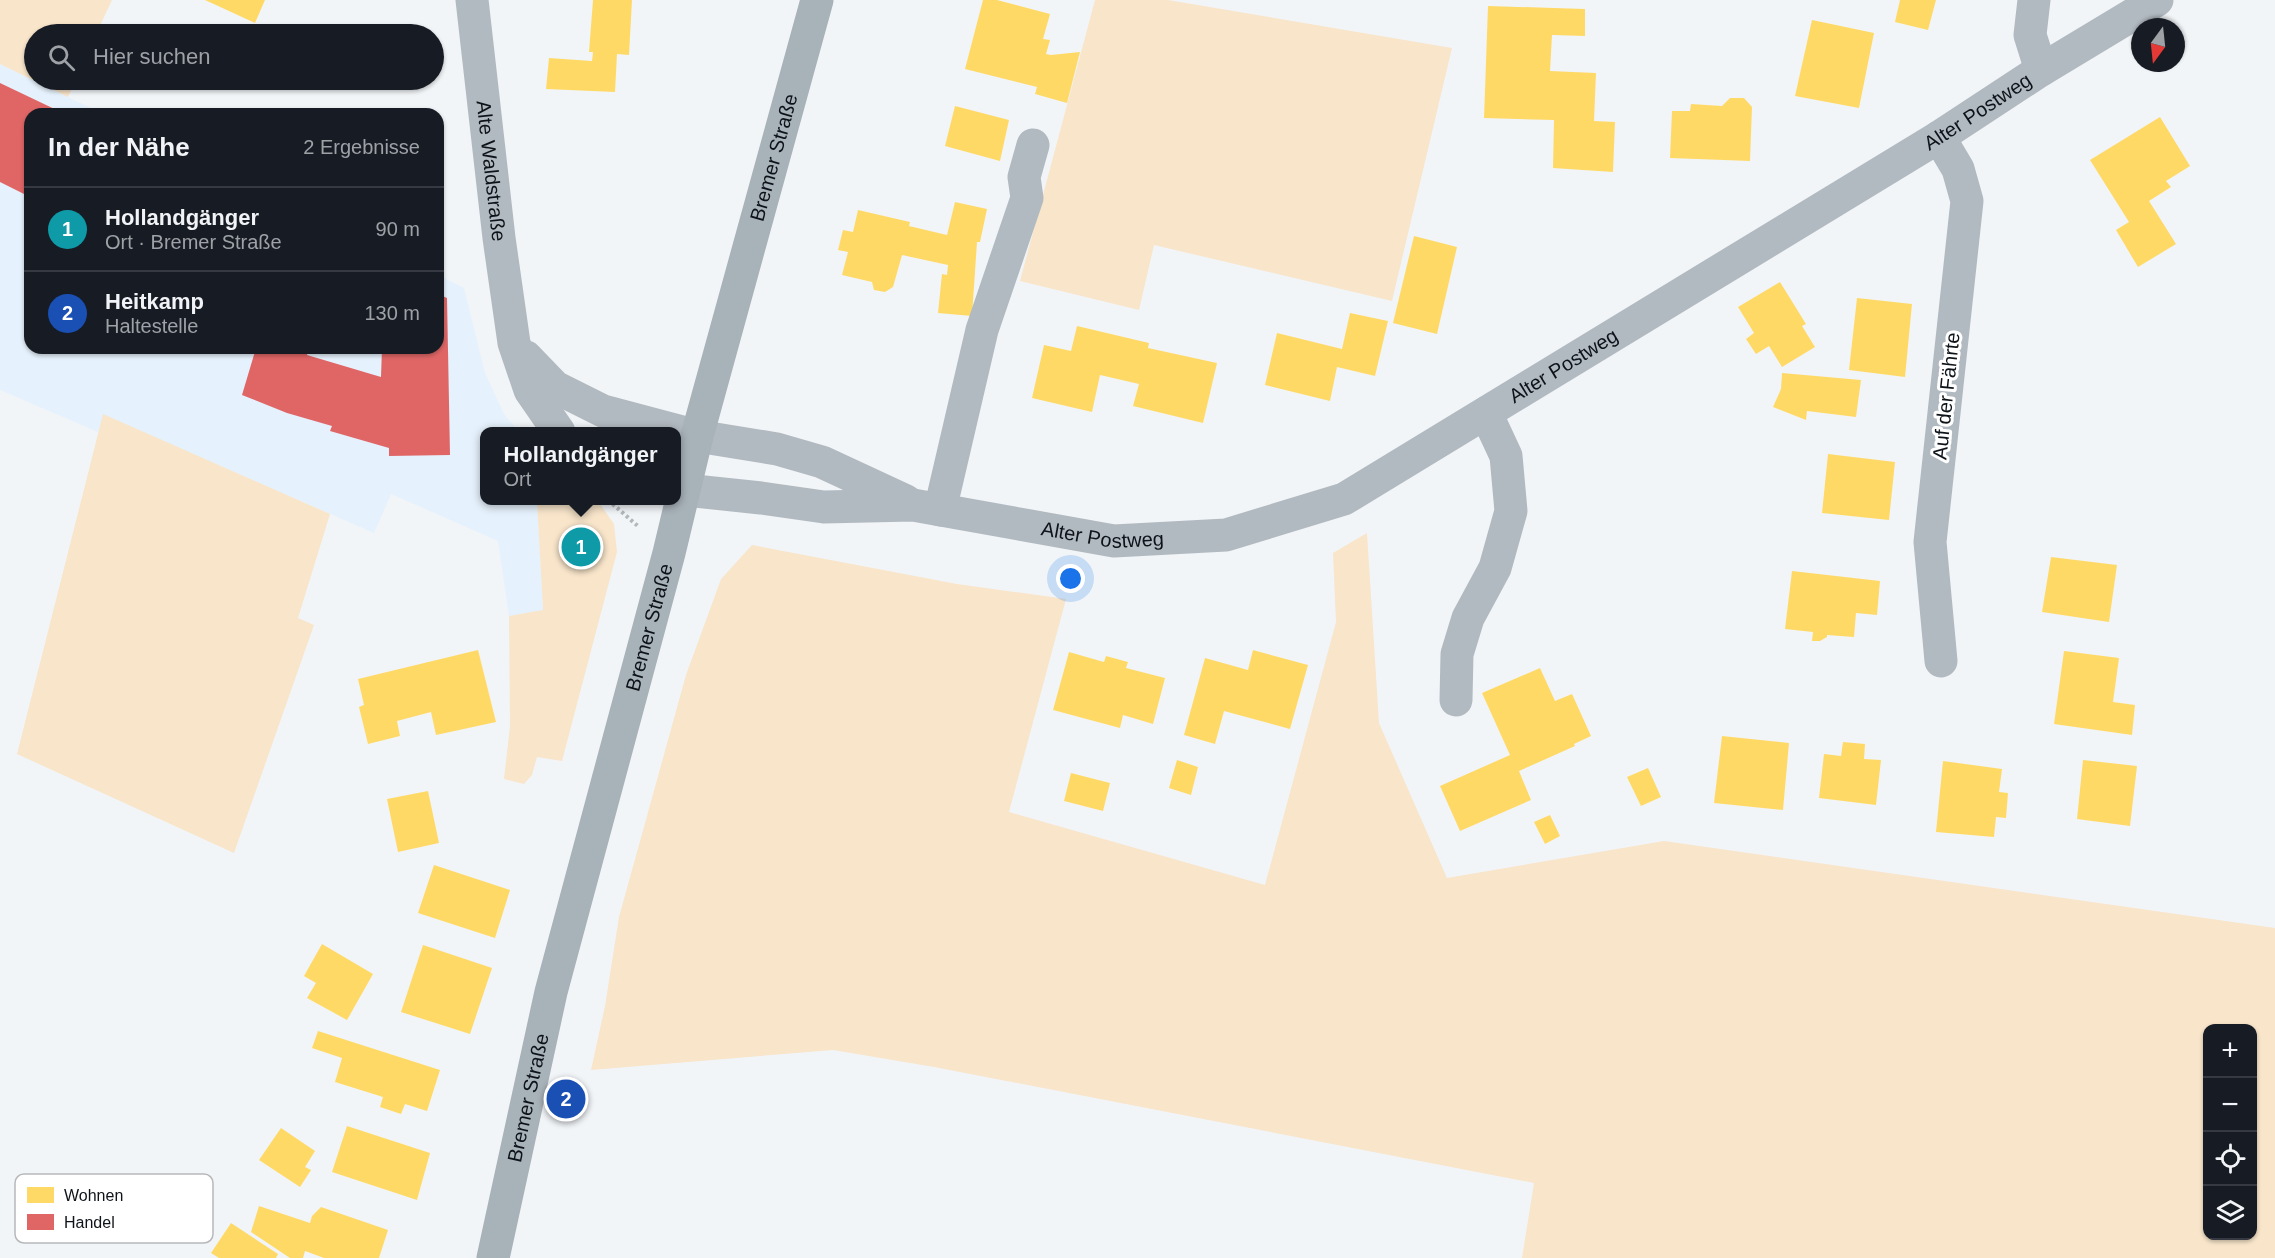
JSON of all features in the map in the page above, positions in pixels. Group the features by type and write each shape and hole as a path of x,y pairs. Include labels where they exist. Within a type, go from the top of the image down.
{"main road":[{"name":"Bremer Straße","path":"681,489 817,0"},
{"name":"Bremer Straße","path":"493,1258 550,992 677,505"}],"street":[{"name":"Alte Waldstraße","path":"472,0 499,238 514,343 530,390 555,427"},
{"path":"2034,0 2030,35 2041,70"},
{"name":"Alter Postweg","path":"681,489 824,507 927,508 1114,542 1226,535 1344,499 1939,137 2041,70 2157,0"},
{"name":"Auf der Fährte","path":"1939,137 1958,169 1967,201 1930,542 1941,661"},
{"path":"927,508 982,330 1027,198 1024,177 1033,145"},
{"path":"514,343 555,387 603,411 663,427"},
{"path":"1456,700 1456,654 1468,618 1495,568 1511,511 1506,456 1486,413"},
{"path":"681,432 697,436"},
{"name":"Alter Postweg","path":"697,436 777,449 822,462 927,508"}],"shaded area":[{"path":"0,0 112,0 101,24 24,24 24,76 0,64"},
{"path":"1095,0 1168,0 1452,48 1392,301 1154,245 1139,310 1020,281"},
{"path":"0,64 24,76 24,90 54,90 91,108 24,108 24,354 444,354 444,278 464,288 485,373 504,414 515,427 480,427 480,505 537,505 543,611 509,616 498,541 391,494 374,533 104,415 98,432 0,390"},
{"path":"54,90 71,90 68,97"},
{"path":"103,414 330,514 298,618 314,625 234,853 17,754"},
{"path":"537,505 601,505 614,524 617,552 562,761 537,757 532,775 524,784 504,779 510,726 509,616 543,610"},
{"path":"1367,533 1379,723 1447,878 1664,841 2275,928 2275,1258 1522,1258 1534,1183 934,1067 833,1050 591,1070 605,1006 619,917 686,675 721,579 752,545 957,584 1066,599 1009,812 1265,885 1336,622 1333,553"}],"building: Wohnen":[{"path":"205,0 265,0 255,23"},
{"path":"593,0 632,0 629,55 617,54 615,92 546,89 549,58 592,61 593,52 589,52"},
{"path":"983,0 997,0 1050,14 1043,39 1050,40 1046,54 1080,52 1067,103 1035,94 1037,87 965,69"},
{"path":"1900,0 1936,0 1928,30 1895,22"},
{"path":"1488,6 1585,9 1585,36 1552,35 1550,71 1596,73 1594,121 1615,122 1613,172 1553,168 1554,120 1484,118"},
{"path":"1812,20 1874,33 1859,108 1795,96"},
{"path":"1730,98 1744,98 1752,107 1750,161 1670,158 1672,111 1690,111 1691,104 1722,106"},
{"path":"955,106 1009,120 1000,161 945,146"},
{"path":"2160,117 2190,166 2166,181 2171,187 2149,201 2176,244 2138,267 2116,230 2129,222 2090,160"},
{"path":"955,202 987,209 980,242 977,242 972,316 938,313 942,274 947,275 948,265 902,255 893,287 885,292 874,290 872,282 842,275 848,252 838,250 843,230 853,232 858,210 910,222 909,226 947,235"},
{"path":"1414,236 1457,247 1437,334 1393,323"},
{"path":"1780,282 1806,324 1802,326 1815,347 1782,367 1769,346 1756,354 1746,339 1754,333 1738,307"},
{"path":"1857,298 1912,304 1905,377 1849,370"},
{"path":"1350,313 1388,321 1375,376 1337,367 1330,401 1265,385 1277,333 1342,349"},
{"path":"1077,326 1149,343 1148,348 1217,363 1203,423 1133,406 1139,384 1100,375 1092,412 1032,398 1044,345 1071,351"},
{"path":"1782,373 1861,380 1856,417 1807,411 1806,420 1773,407 1781,389"},
{"path":"1828,454 1895,462 1889,520 1822,513"},
{"path":"2051,557 2117,565 2109,622 2042,612"},
{"path":"1792,571 1880,581 1877,615 1856,613 1854,637 1827,635 1820,641 1812,641 1813,632 1785,629"},
{"path":"478,650 496,722 436,735 431,712 397,721 400,736 368,744 359,707 364,705 358,679"},
{"path":"1253,650 1308,665 1290,729 1224,711 1215,744 1184,735 1205,658 1248,670"},
{"path":"2064,651 2119,658 2113,702 2135,705 2132,735 2054,724"},
{"path":"1069,652 1104,662 1106,656 1128,662 1126,668 1165,678 1153,724 1123,715 1120,728 1053,710"},
{"path":"1540,668 1555,701 1572,694 1591,736 1574,744 1575,746 1519,771 1531,800 1460,831 1440,786 1510,755 1482,693"},
{"path":"1722,736 1789,743 1783,810 1714,803"},
{"path":"1843,742 1865,744 1864,759 1881,760 1876,805 1819,798 1824,754 1841,756"},
{"path":"1177,760 1198,767 1191,795 1169,788"},
{"path":"2083,760 2137,766 2130,826 2077,819"},
{"path":"1943,761 2002,769 1999,792 2008,793 2006,818 1996,817 1994,837 1936,832"},
{"path":"1648,768 1661,797 1641,806 1627,777"},
{"path":"1071,773 1110,783 1103,811 1064,801"},
{"path":"428,791 439,843 398,852 387,799"},
{"path":"1550,815 1560,836 1545,844 1534,822"},
{"path":"434,865 510,890 495,938 418,913"},
{"path":"322,944 373,974 347,1020 307,998 316,983 304,976"},
{"path":"423,945 492,968 470,1034 401,1012"},
{"path":"318,1031 440,1070 427,1111 405,1104 401,1114 380,1107 383,1097 335,1082 342,1058 312,1048"},
{"path":"347,1126 430,1153 417,1200 332,1172"},
{"path":"281,1128 315,1151 305,1167 311,1170 300,1187 259,1160"},
{"path":"259,1206 310,1223 312,1216 321,1207 388,1230 379,1258 324,1258 305,1251 303,1258 290,1258 251,1232"},
{"path":"231,1223 278,1254 276,1258 219,1258 211,1253"}],"building: Handel":[{"path":"0,83 52,108 24,108 24,194 0,182"},
{"path":"444,297 447,298 450,455 389,456 389,448 330,431 332,426 287,413 242,395 254,354 307,354 381,377 382,354 444,354"}],"place":[{"name":"Hollandgänger","path":"581,547"},
{"name":"Heitkamp","path":"566,1099"}]}
